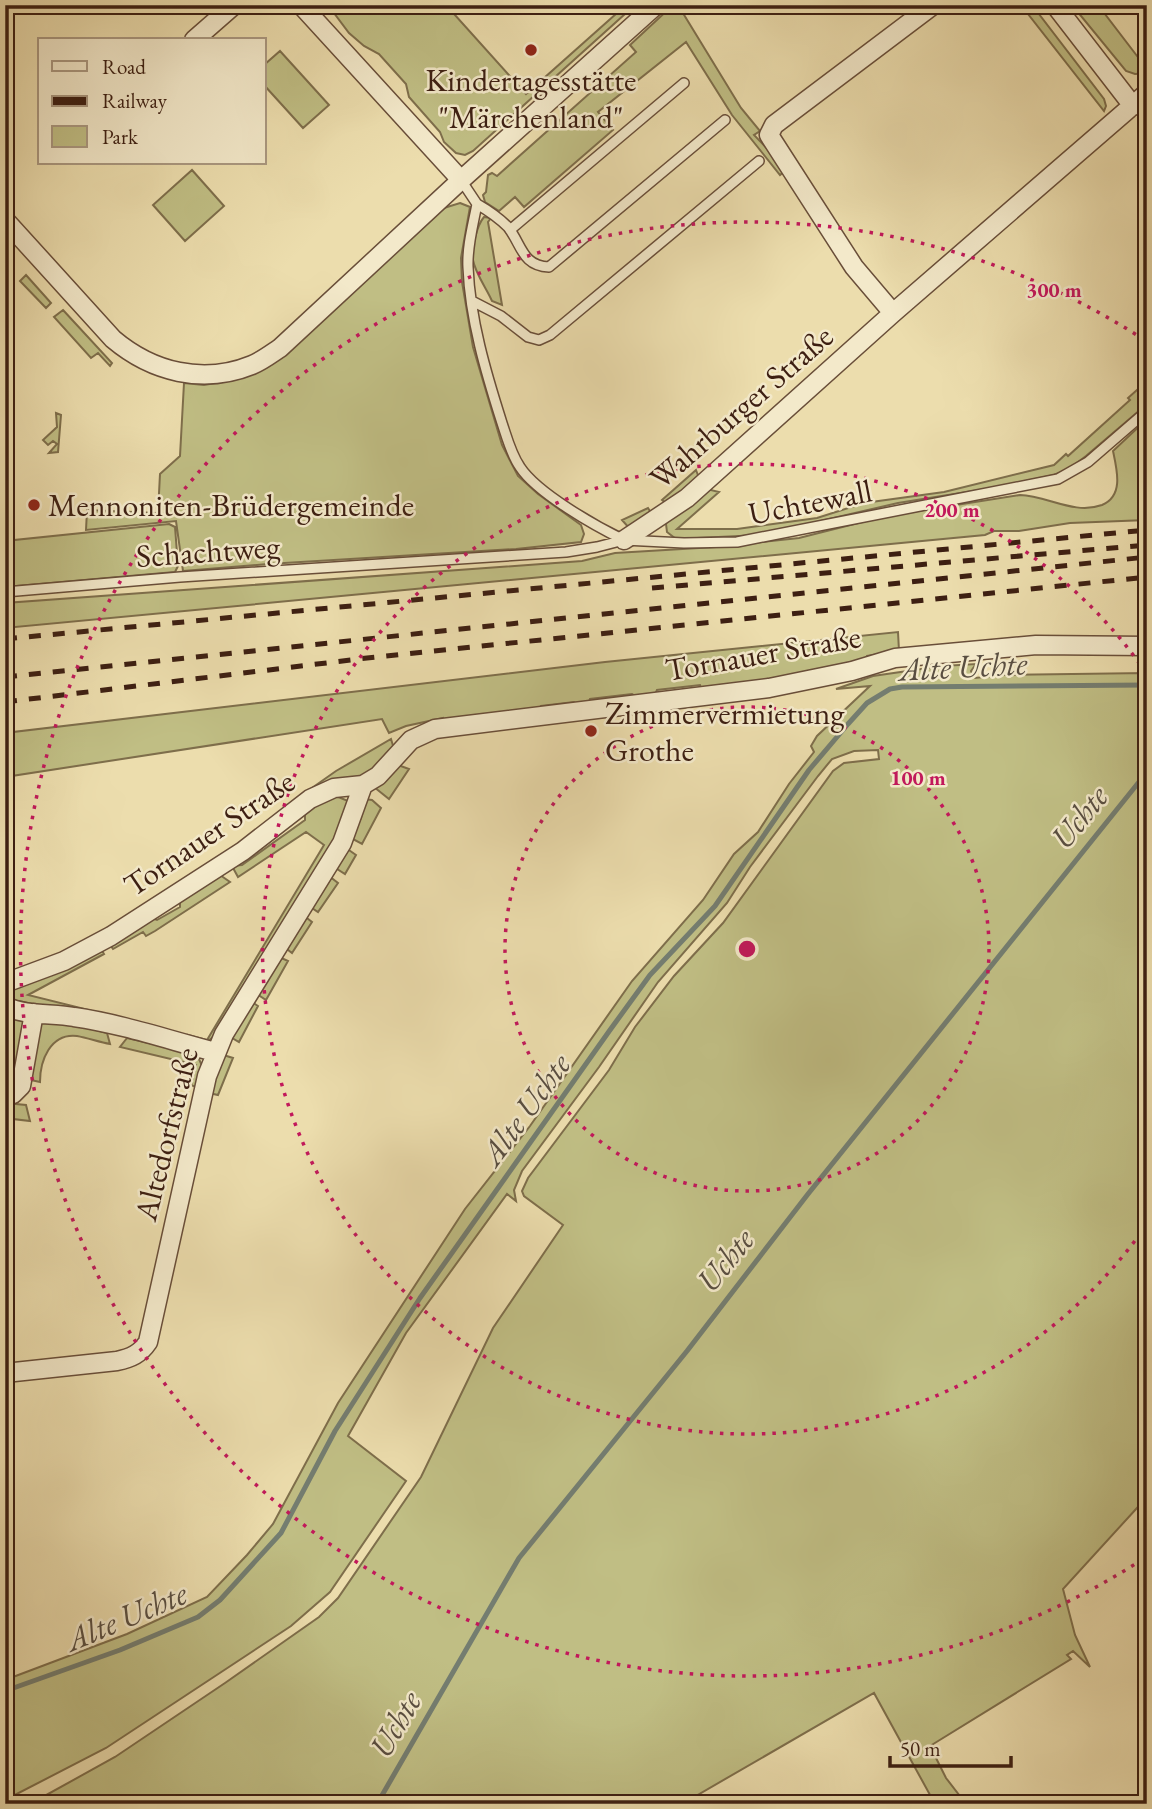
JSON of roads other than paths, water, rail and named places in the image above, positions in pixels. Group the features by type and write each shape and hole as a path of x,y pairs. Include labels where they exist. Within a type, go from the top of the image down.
{"street":[{"path":"196,38 234,5"},
{"path":"301,5 461,180"},
{"path":"5,220 113,339 129,352 172,372 214,374 235,371 255,364 280,348 461,180 656,5"},
{"path":"893,313 854,267 769,135 774,125 933,5"},
{"path":"1055,5 1133,106"},
{"name":"Wahrburger Straße","path":"624,540 687,498 893,313 1147,93"},
{"name":"Tornauer Straße","path":"5,984 64,961 111,936 243,851 310,799 334,788 363,785 378,776 411,740 435,729 769,688 852,671 895,658 1036,645 1147,646"},
{"name":"Altedorfstraße","path":"5,1373 117,1361 132,1357 148,1342 207,1076 215,1052 342,844 363,785"},
{"path":"5,1006 111,1024 215,1052"},
{"path":"5,1096 13,1094 21,1086 34,1013"}],"lane":[{"path":"510,230 684,83"},
{"path":"461,180 477,204 494,213 510,230 529,261 538,266 549,267 725,120"},
{"path":"472,301 501,316 528,337 539,340 550,335 760,161"},
{"path":"477,204 468,266 472,301 510,450 520,468 533,482 602,530 624,540"},
{"name":"Uchtewall","path":"624,540 737,542 1040,484 1058,479 1087,462 1147,411"},
{"name":"Schachtweg","path":"5,592 180,577 566,552 597,548 624,540"}],"waterway":[{"name":"Alte Uchte","path":"5,1691 120,1650 198,1617 220,1600 281,1533 335,1431 420,1298 650,975 715,906 809,770 867,703 890,689 902,687 1147,685"},
{"name":"Uchte","path":"377,1804 519,1558 1147,772"}],"railway":[{"path":"5,639 1147,530"},
{"path":"652,588 1147,545"},
{"path":"5,677 1147,557"},
{"path":"5,702 367,658 1147,577"}],"place":[{"name":"Kindertagesstätte \"Märchenland\"","path":"531,50"},
{"name":"Mennoniten-Brüdergemeinde","path":"34,505"},
{"name":"Zimmervermietung Grothe","path":"591,731"}]}
